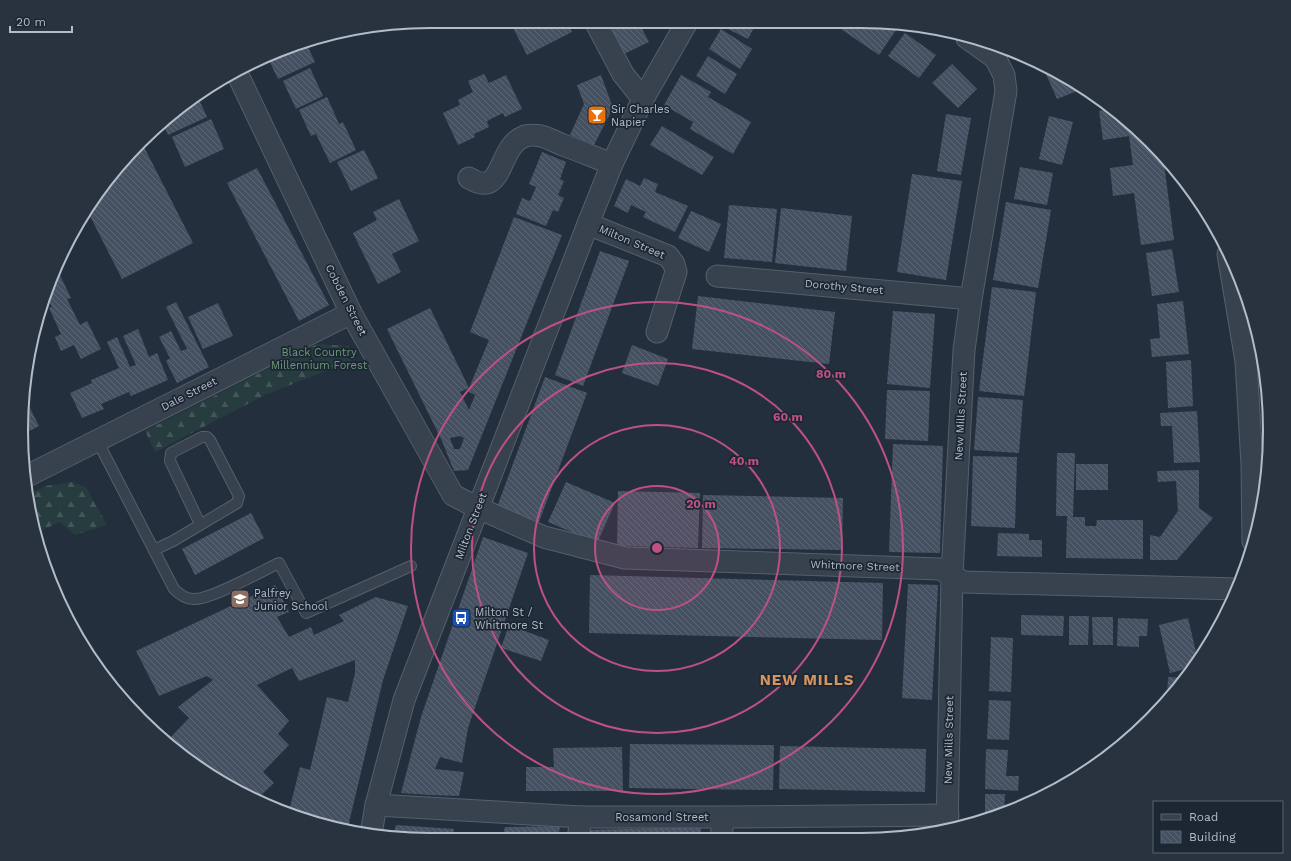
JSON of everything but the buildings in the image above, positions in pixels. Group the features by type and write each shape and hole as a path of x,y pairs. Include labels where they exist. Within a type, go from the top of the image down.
{"street":[{"path":"599,28 624,74 643,99"},
{"name":"Milton Street","path":"372,829 376,805 404,700 588,224 612,164 643,99 684,28"},
{"name":"New Mills Street","path":"947,822 952,575 964,350 971,299 1006,91 1004,75 995,58 978,46"},
{"name":"Cobden Street","path":"239,77 351,313 453,495 478,508"},
{"path":"469,178 479,184 488,184 496,178 506,153 514,143 526,136 540,136 612,164"},
{"name":"Milton Street","path":"588,224 668,256 674,264 676,272 657,332"},
{"path":"1232,275 1246,361 1252,465 1253,519"},
{"name":"Dorothy Street","path":"717,276 971,299"},
{"name":"Dale Street","path":"30,474 351,313"},
{"name":"Whitmore Street","path":"478,508 544,537 625,558 940,569 964,582 1230,589"},
{"name":"Rosamond Street","path":"376,805 581,817 723,817 947,822"},
{"path":"579,833 581,817"},
{"path":"722,833 723,817"}],"lane":[{"path":"154,550 173,541 237,503 239,496 210,440 206,437 202,437 171,453 170,457 170,461 200,524"},
{"path":"97,440 174,589 179,594 192,600 209,597 279,563 306,613 411,566"}],"green space":[{"name":"Black Country Millennium Forest","path":"317,344 349,346 356,359 265,395 155,452 145,431"},
{"path":"72,482 86,487 107,525 75,535 60,522 41,530 33,492 45,486"}],"place":[{"name":"Sir Charles Napier","path":"597,115"},
{"name":"Palfrey Junior School","path":"240,599"},
{"name":"Milton St / Whitmore St","path":"461,618"}],"district":[{"name":"NEW MILLS","path":"807,680"}]}
